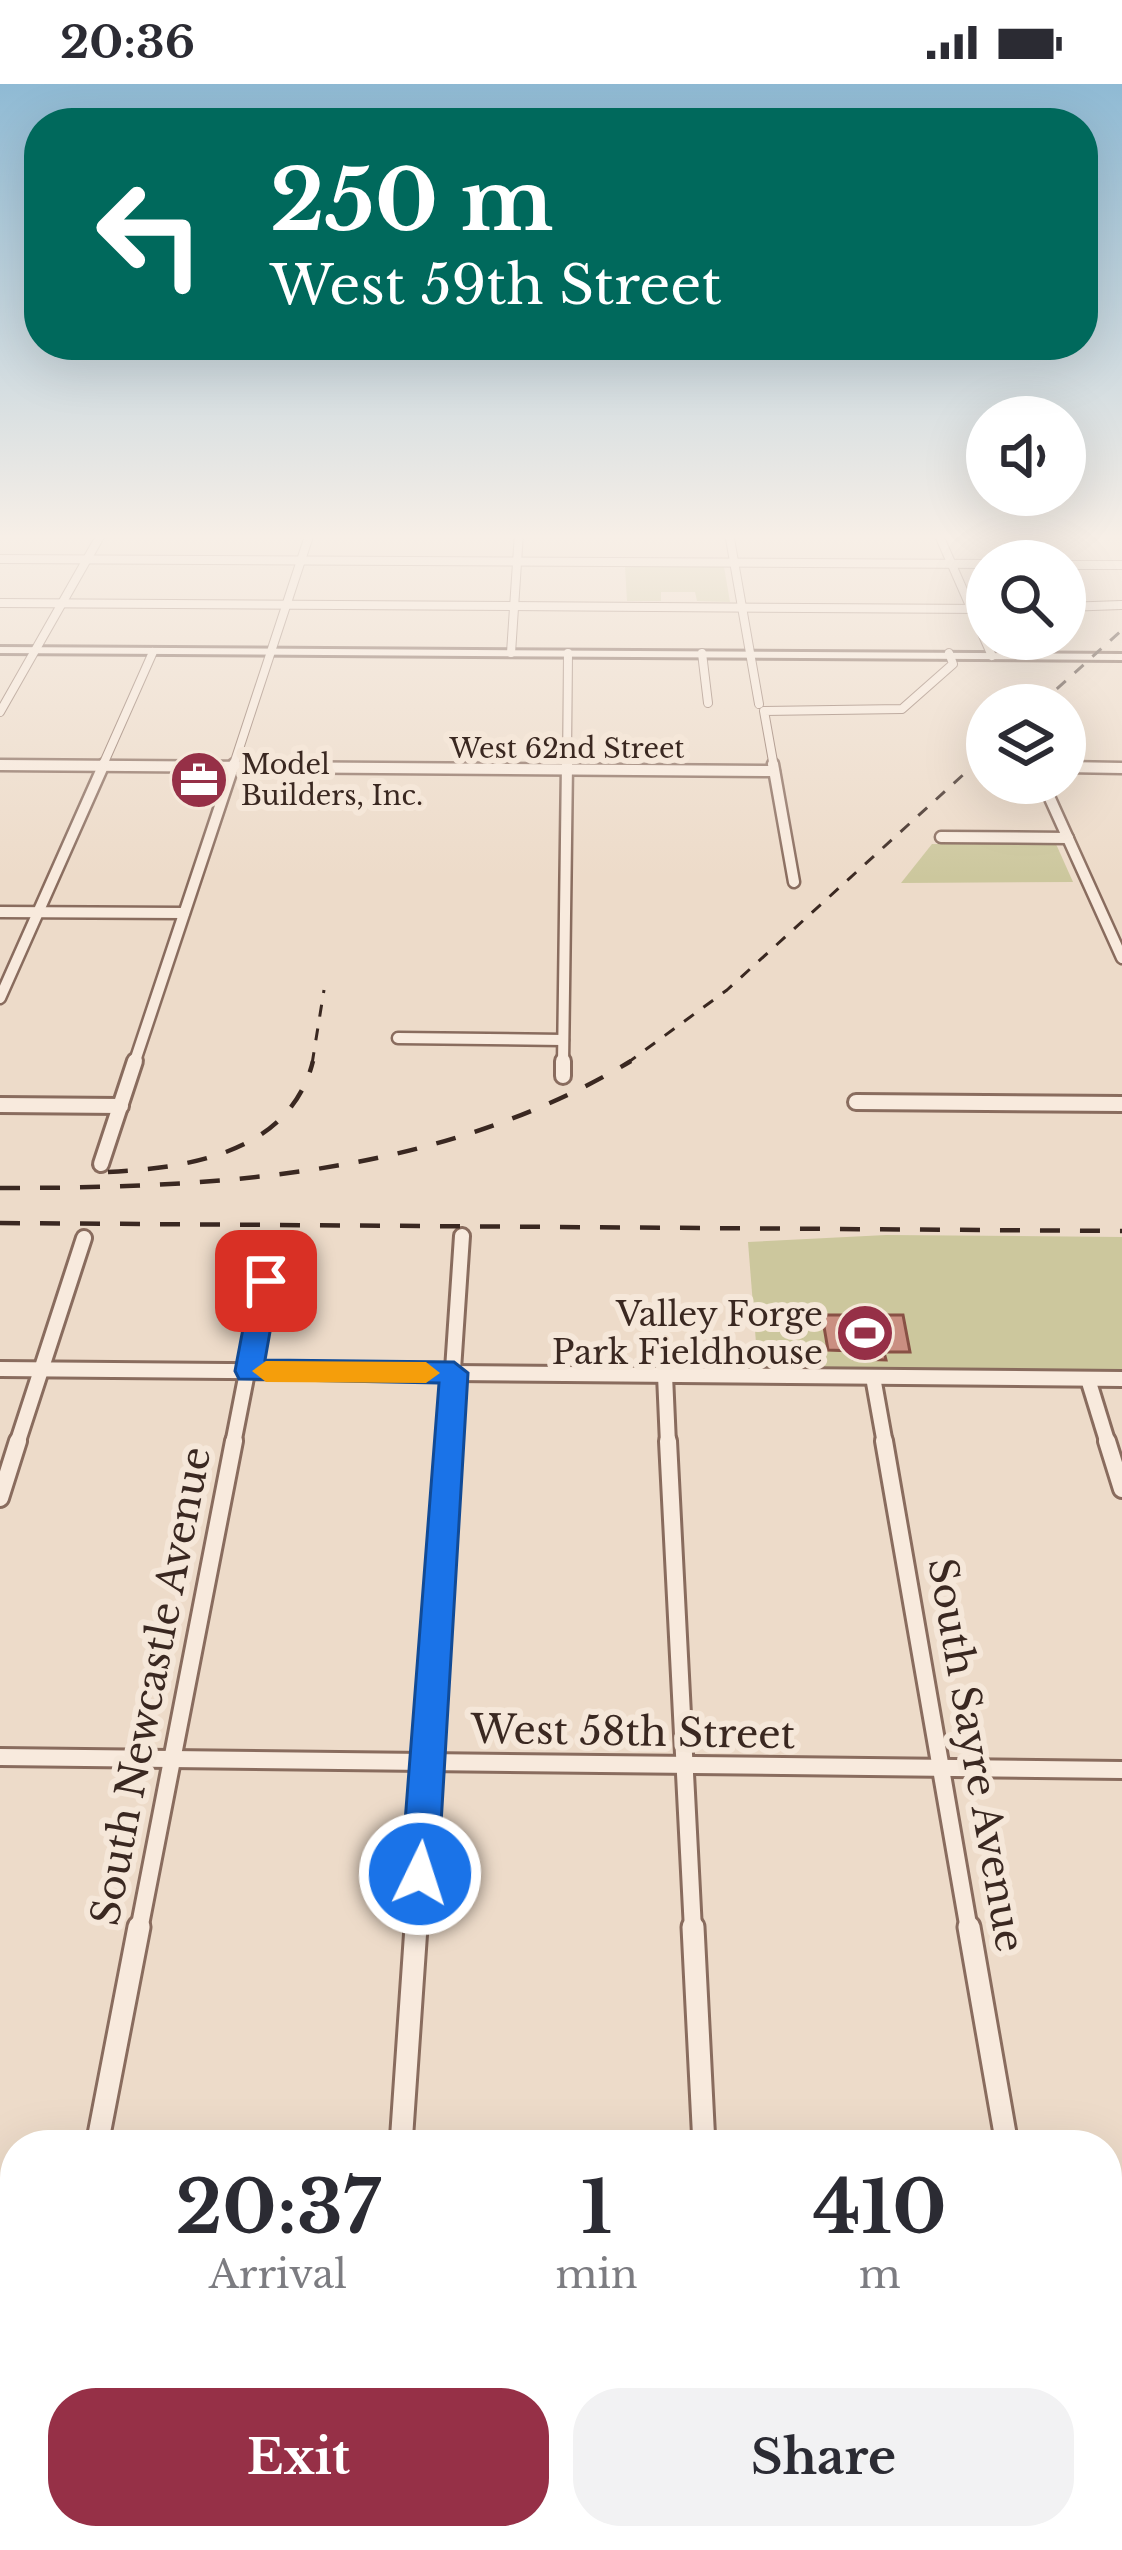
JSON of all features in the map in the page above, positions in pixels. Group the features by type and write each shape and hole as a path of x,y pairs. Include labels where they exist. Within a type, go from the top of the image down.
{"main road":[{"path":"0,650 966,653"},
{"path":"1086,653 1122,653"}],"street":[{"path":"0,712 37,648"},
{"path":"101,1164 270,648"},
{"path":"511,648 511,653"},
{"path":"749,648 794,882"},
{"path":"0,998 153,652"},
{"path":"563,1076 568,653"},
{"path":"702,653 708,703"},
{"path":"761,708 902,709 953,664 949,653"},
{"name":"West 62nd Street","path":"0,765 774,771"},
{"path":"1086,767 1122,767"},
{"path":"1053,804 1122,958"},
{"path":"941,838 1068,838"},
{"path":"0,911 184,913"},
{"path":"1102,913 1122,913"},
{"path":"398,1038 563,1040"},
{"path":"856,1102 1122,1104"},
{"path":"0,1105 121,1106"},
{"path":"402,2130 462,1236"},
{"path":"0,1498 84,1238"},
{"name":"South Newcastle Avenue","path":"101,2130 273,1240"},
{"path":"0,1369 1122,1379"},
{"path":"665,1375 703,2130"},
{"name":"South Sayre Avenue","path":"873,1377 1004,2130"},
{"path":"1088,1379 1122,1489"},
{"name":"West 58th Street","path":"0,1757 1122,1770"}],"shaded area":[{"path":"932,844 1056,844 1073,882 901,883"},
{"path":"886,1235 1122,1237 1122,1371 758,1368 748,1242"}],"building":[{"name":"Valley Forge Park Fieldhouse","path":"822,1315 903,1315 910,1352 884,1352 886,1360 854,1359 853,1351 828,1350"}],"railway":[{"path":"1062,684 1102,648"},
{"path":"628,1063 727,990 966,772"},
{"path":"312,1063 324,990"},
{"path":"108,1172 171,1166 232,1150 283,1117 301,1092 312,1063"},
{"path":"0,1188 164,1184 325,1168 482,1129 558,1099 628,1063"},
{"path":"0,1223 1122,1231"}],"slow traffic":[{"path":"266,1371 426,1373"}],"place":[{"name":"Model Builders, Inc.","path":"199,780"},
{"name":"Valley Forge Park Fieldhouse","path":"865,1333"}],"route":[{"path":"266,1281 249,1371 454,1373 420,1874"}]}
